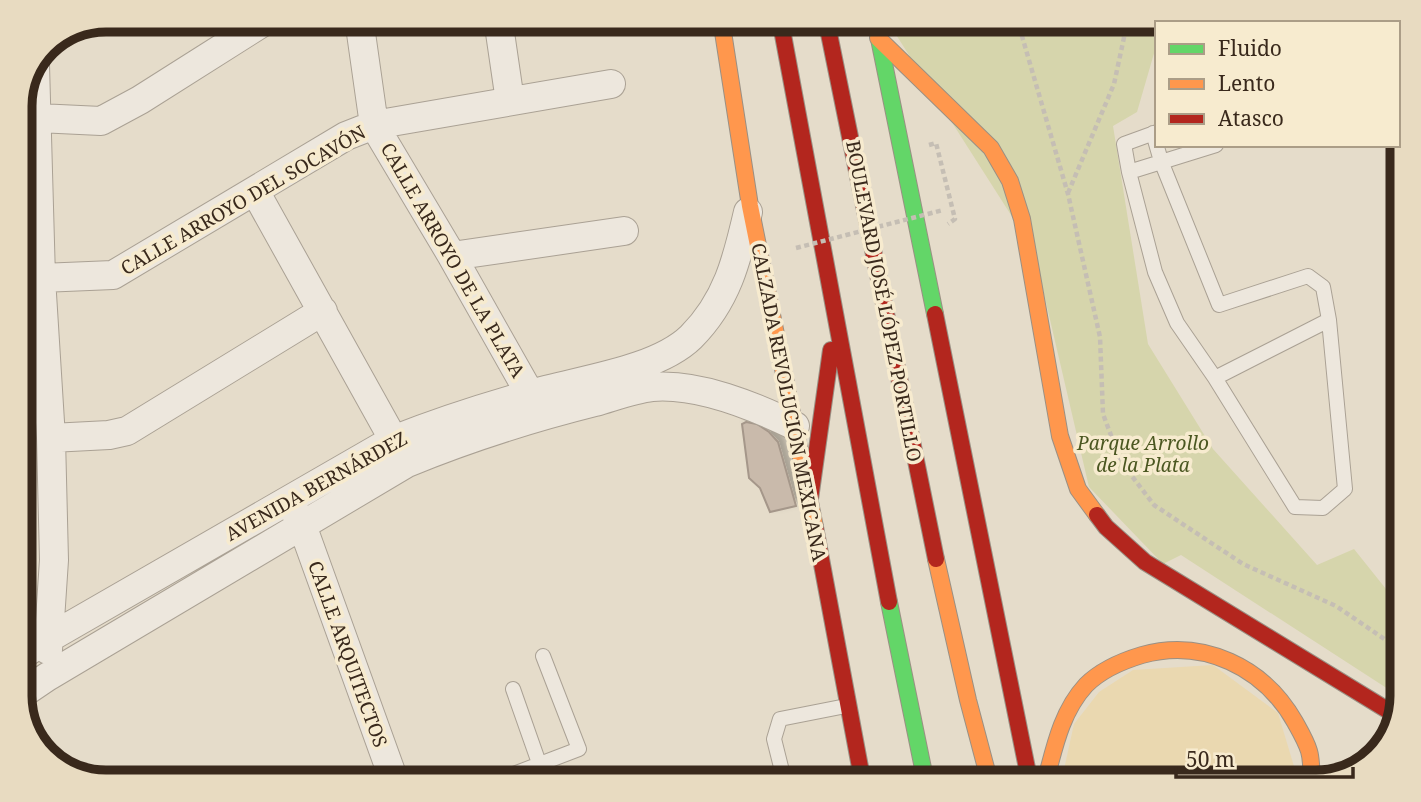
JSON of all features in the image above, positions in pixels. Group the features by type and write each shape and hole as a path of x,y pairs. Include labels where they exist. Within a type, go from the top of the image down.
{"main road":[{"name":"CALZADA REVOLUCIÓN MEXICANA","path":"723,32 750,206 810,499 860,770"},
{"path":"782,32 870,507 923,770"},
{"name":"BOULEVARD JOSÉ LÓPEZ PORTILLO","path":"829,32 941,583 987,770"},
{"path":"877,32 1027,770"},
{"path":"878,38 991,148 1010,181 1022,219 1060,436 1078,489 1106,527 1144,562 1388,711"},
{"path":"810,499 836,321"},
{"path":"1049,770 1062,720 1073,700 1087,684 1107,670 1140,655 1156,650 1183,649 1231,660 1258,676 1280,697 1295,719 1309,750 1311,770"}],"street":[{"path":"38,118 101,121 140,100 247,32"},
{"name":"CALLE ARROYO DE LA PLATA","path":"361,32 374,125 537,405"},
{"path":"500,32 510,101"},
{"path":"37,79 41,278 51,438 54,560 47,677"},
{"name":"CALLE ARROYO DEL SOCAVÓN","path":"41,278 113,275 346,136 374,125 611,84"},
{"path":"255,191 400,452"},
{"name":"AVENIDA BERNÁRDEZ","path":"537,405 653,362 690,338 719,301 736,266 750,206"},
{"path":"452,256 624,231"},
{"path":"51,438 109,436 127,431 323,312"},
{"name":"AVENIDA BERNÁRDEZ","path":"32,687 302,525 400,452 423,428 537,405 651,387 684,388 729,399 760,409 795,426"},
{"name":"AVENIDA BERNÁRDEZ","path":"32,649 288,500 400,452"},
{"name":"CALLE ARQUITECTOS","path":"288,500 302,525 390,770"}],"lane":[{"path":"1155,132 1124,145 1155,272 1177,323 1296,507 1323,508 1345,489 1329,320 1323,287 1308,276 1219,305 1161,161 1158,147"},
{"path":"1129,172 1209,147"},
{"path":"1215,378 1329,320"},
{"path":"524,770 579,749 543,656"},
{"path":"513,688 542,770"},
{"path":"782,770 774,739 780,719 848,705"}],"path":[{"path":"1021,32 1068,194 1100,337 1102,414 1121,463 1154,505 1243,564 1336,606 1390,643"},
{"path":"1068,194 1114,84 1125,32"},
{"path":"936,143 956,219"},
{"path":"796,248 943,210"}],"green space":[{"name":"Parque Arrollo de la Plata","path":"894,32 1155,32 1155,50 1137,112 1113,126 1148,344 1213,449 1317,565 1354,549 1390,594 1390,690 1181,555 1163,564 1089,487 1034,251"}],"sand":[{"path":"1213,665 1278,713 1295,770 1064,770 1074,724 1099,692 1133,670"}],"building":[{"path":"742,424 757,424 778,442 796,506 770,512 760,488 749,478"}],"traffic: fast":[{"path":"878,34 935,314"},
{"path":"889,602 923,770"}],"traffic: slow":[{"path":"723,32 750,206 815,527"},
{"path":"878,38 991,148 1010,181 1022,219 1060,436 1078,489 1097,515"},
{"path":"936,559 987,770"},
{"path":"1048,770 1064,719 1086,685 1119,663 1165,651 1209,654 1249,672 1267,686 1282,703 1305,740 1311,770"}],"traffic: jam":[{"path":"782,32 889,602"},
{"path":"829,32 936,559"},
{"path":"935,314 1027,770"},
{"path":"810,499 831,350"},
{"path":"1097,515 1106,527 1145,562 1388,711"},
{"path":"815,527 861,770"}]}
